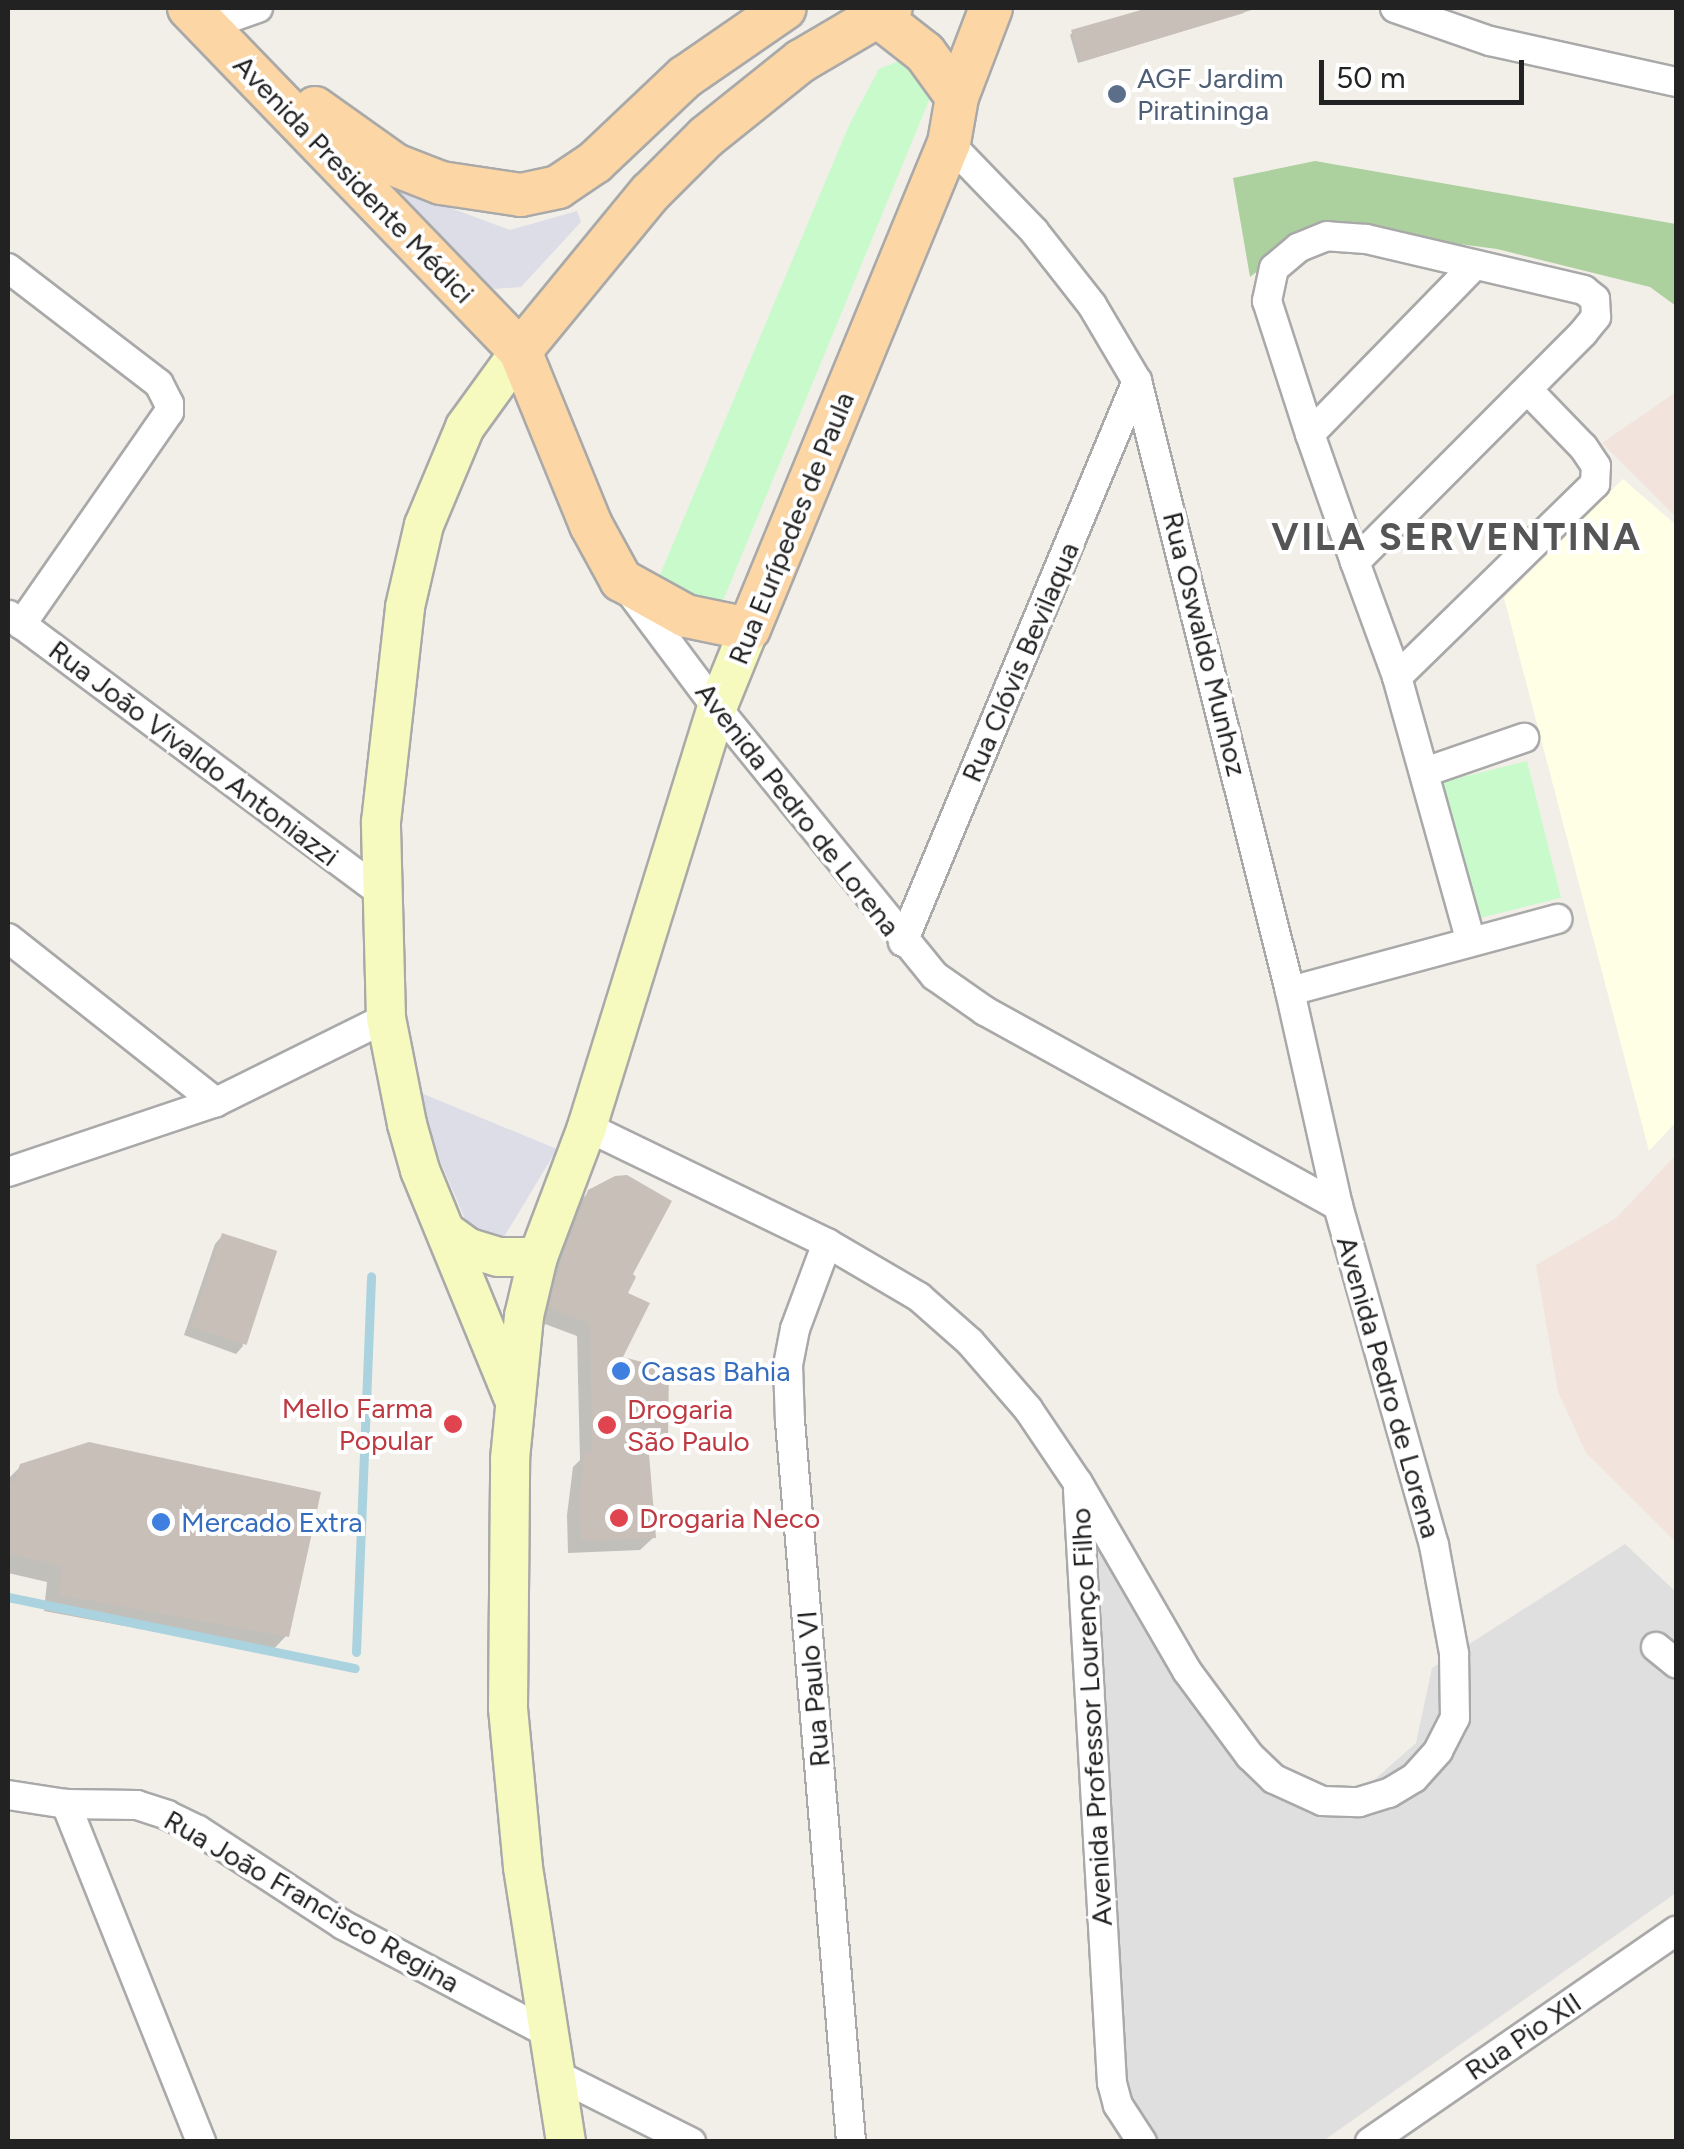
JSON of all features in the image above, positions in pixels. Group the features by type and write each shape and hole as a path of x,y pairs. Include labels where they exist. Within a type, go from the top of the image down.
{"main road":[{"name":"Avenida Presidente Médici","path":"222,13 319,112 359,143 396,165 442,183 521,195 558,187 594,162 685,78 785,8"},
{"name":"Rua Eurípedes de Paula","path":"749,629 950,142 957,97 991,8"},
{"path":"520,351 650,193 706,137 800,61 885,12 925,53 957,97"},
{"name":"Avenida Presidente Médici","path":"222,13 520,351"},
{"name":"Avenida Pedro de Lorena","path":"520,351 591,526 621,580"},
{"path":"621,580 686,616 749,629"}],"street":[{"path":"1395,8 1490,41 1676,82"},
{"name":"Rua Oswaldo Munhoz","path":"950,142 1034,232 1092,305 1138,381 1290,990 1338,1206"},
{"path":"1355,562 1596,318 1596,299 1584,290 1366,239 1327,236 1298,248 1274,268 1268,301 1310,434 1355,562 1397,677 1470,942"},
{"path":"1310,434 1475,266"},
{"path":"8,268 160,384 169,412 14,619"},
{"path":"514,1401 420,1170 386,1018 381,822 405,608 424,525 465,427 520,351"},
{"name":"Rua Clóvis Bevilaqua","path":"903,942 1138,381"},
{"path":"1397,677 1595,484 1596,466 1583,446 1528,390"},
{"name":"Avenida Pedro de Lorena","path":"621,580 717,708 903,942 935,976 985,1011 1338,1206 1434,1545 1454,1653 1455,1718 1438,1750 1414,1778 1389,1793 1359,1802 1322,1801 1290,1788 1261,1768 1187,1672 1078,1483"},
{"name":"Rua João Vivaldo Antoniazzi","path":"14,619 381,892"},
{"name":"Rua Eurípedes de Paula","path":"566,2142 523,1867 508,1708 514,1401 524,1316 538,1256 588,1127 717,708 749,629"},
{"path":"1425,772 1524,738"},
{"path":"1290,990 1557,918"},
{"path":"8,938 216,1102"},
{"path":"8,1172 216,1102 386,1018"},
{"name":"Avenida Professor Lourenço Filho","path":"588,1127 828,1243 919,1296 970,1342 1028,1408 1078,1483 1112,2084 1118,2105 1142,2142"},
{"path":"448,1233 469,1248 498,1257 538,1256"},
{"name":"Rua Paulo VI","path":"828,1243 795,1329 788,1384 851,2142"},
{"name":"Rua João Francisco Regina","path":"8,1795 66,1804 136,1805 167,1815 198,1830 344,1925 548,2033"},
{"path":"66,1804 200,2142"},
{"name":"Rua Pio XII","path":"1370,2142 1676,1931"},
{"path":"557,2074 691,2142"}],"shaded area":[{"path":"378,181 510,230 577,211 581,222 521,287 495,289 478,281"},
{"path":"1676,392 1676,517 1602,443"},
{"path":"1623,479 1676,525 1676,1122 1649,1151 1504,598"},
{"path":"421,1093 557,1149 501,1242 480,1241 468,1226 418,1109"},
{"path":"1676,1155 1676,1542 1586,1453 1558,1392 1536,1265 1616,1218"},
{"path":"1074,1514 1257,1762 1314,1789 1366,1787 1416,1743 1432,1668 1625,1544 1676,1592 1676,1893 1323,2141 1152,2142 1116,2079 1077,1746"}],"green space":[{"path":"907,58 930,98 720,608 654,589 850,123 879,69"},
{"path":"1315,161 1676,224 1676,306 1650,287 1497,249 1315,225 1250,277 1233,178"},
{"path":"1527,761 1561,898 1474,920 1440,783"}],"building":[{"path":"1148,8 1243,8 1244,13 1081,62 1071,30"},
{"path":"627,1175 672,1201 633,1274 636,1277 628,1293 650,1303 623,1357 669,1369 668,1441 648,1442 656,1538 581,1541 579,1500 585,1451 592,1451 590,1323 549,1308 560,1264 588,1190 615,1176"},
{"path":"222,1233 277,1251 247,1345 191,1327"},
{"name":"Mercado Extra","path":"89,1442 321,1492 289,1637 59,1595 62,1566 8,1553 8,1481 14,1482 20,1464"}],"waterway":[{"path":"356,1652 371,1276"},
{"path":"8,1597 355,1668"}],"place":[{"name":"AGF Jardim Piratininga","path":"1117,94"},
{"name":"Casas Bahia","path":"621,1371"},
{"name":"Mello Farma Popular","path":"453,1424"},
{"name":"Drogaria São Paulo","path":"607,1425"},
{"name":"Drogaria Neco","path":"619,1518"},
{"name":"Mercado Extra","path":"161,1522"}],"district":[{"name":"VILA SERVENTINA","path":"1457,538"}]}
